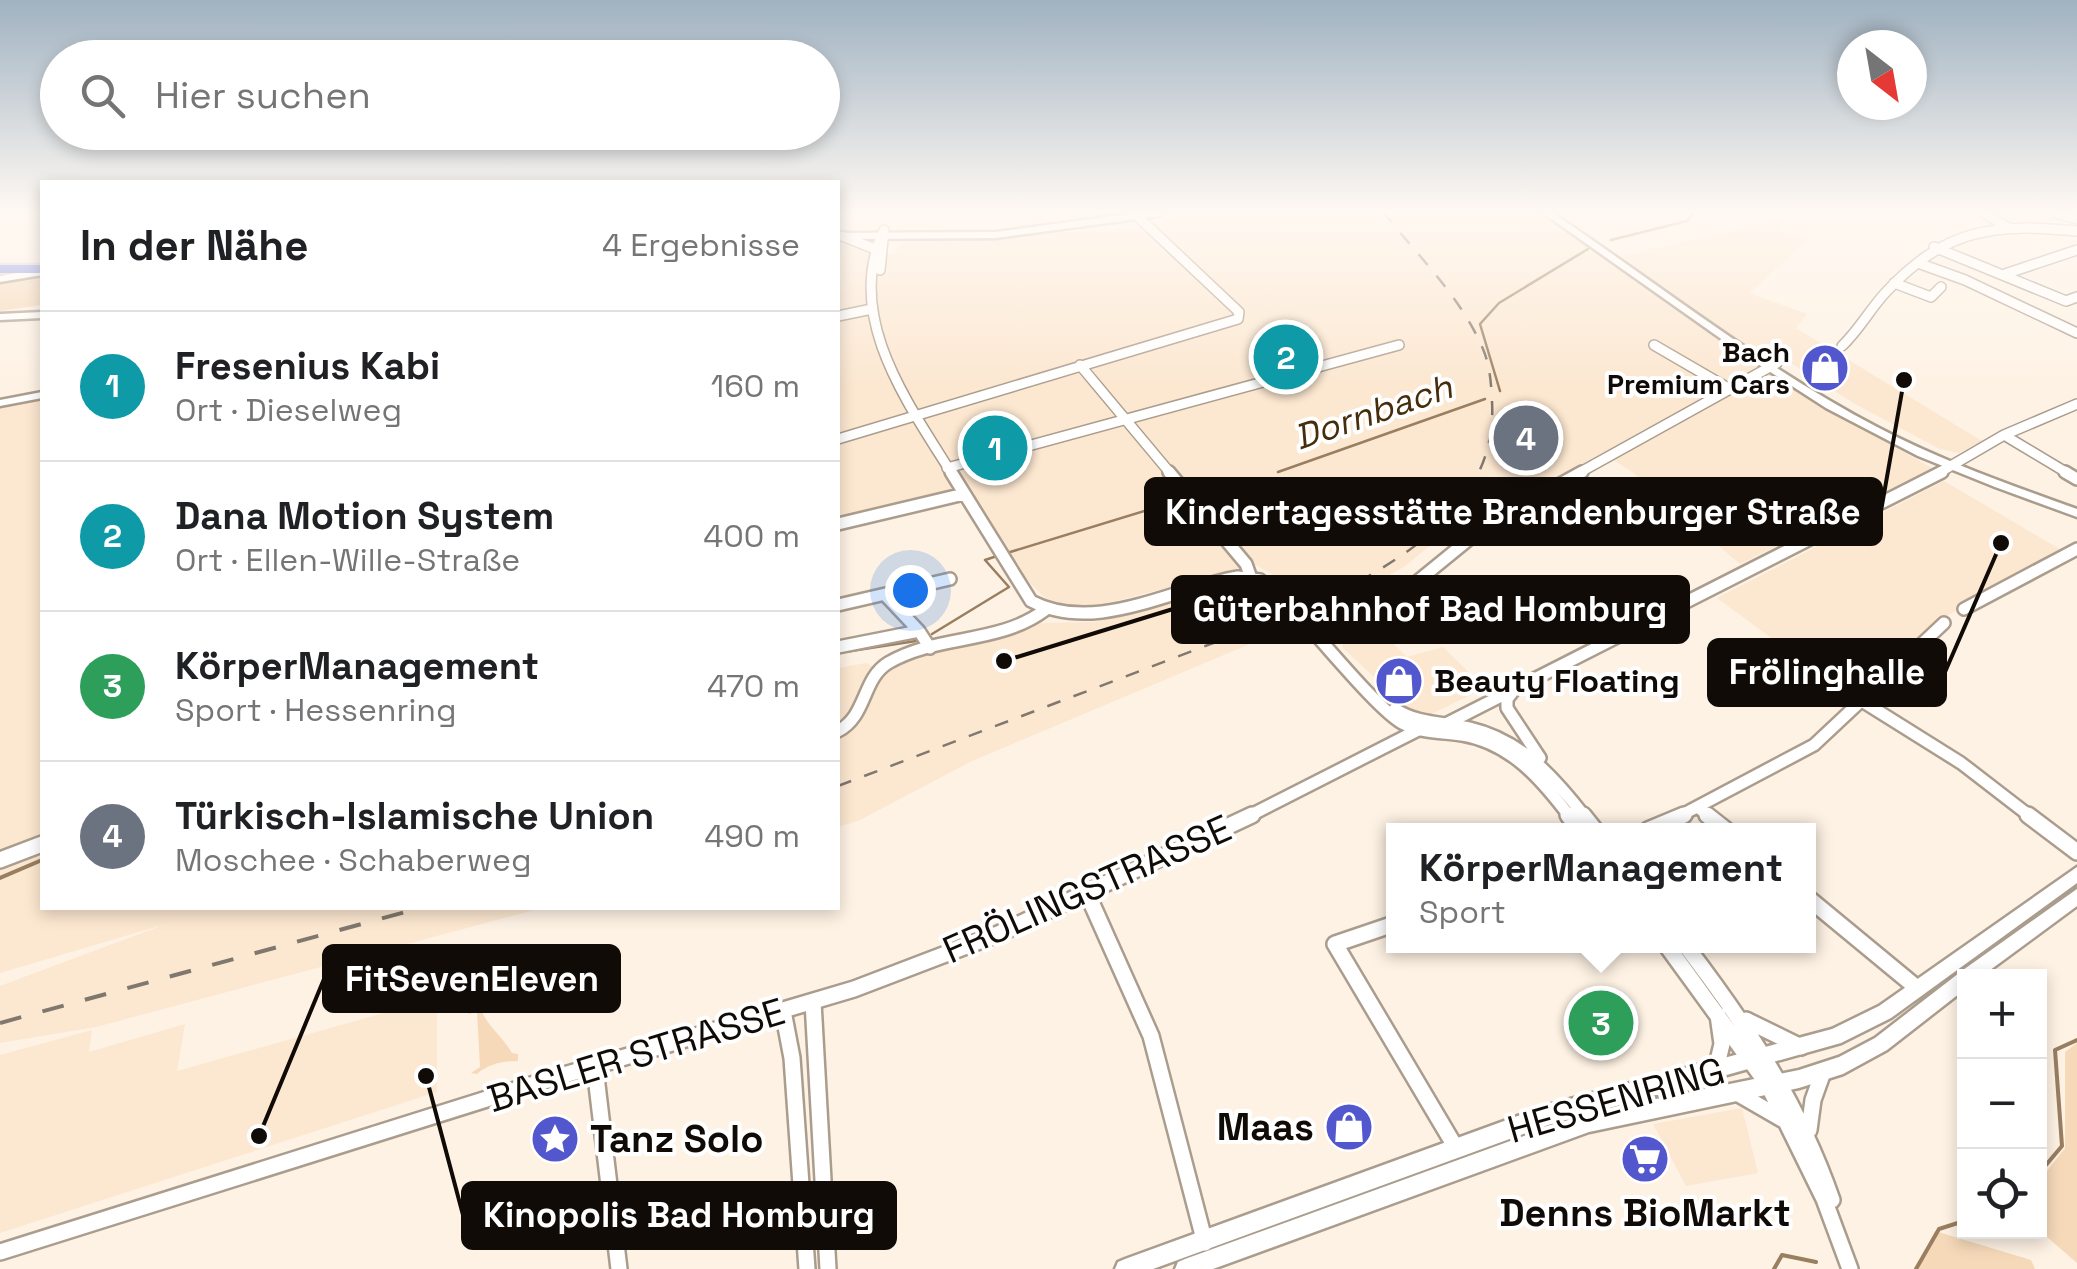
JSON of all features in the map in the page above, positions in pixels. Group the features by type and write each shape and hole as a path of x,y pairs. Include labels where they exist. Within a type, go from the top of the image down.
{"main road":[{"path":"0,278 30,272"},
{"path":"0,315 40,311"}],"street":[{"path":"876,272 872,309 889,370 1023,592 1044,610 1090,614 1228,578 1251,578 1266,584 1401,719 1422,732 1480,739 1516,756 1537,775 1575,823"},
{"path":"840,438 1227,324 1240,316 1195,272"},
{"path":"1636,272 1774,364 1954,465 2077,510"},
{"path":"1643,272 1774,364"},
{"path":"1842,346 1907,272"},
{"path":"1943,272 2077,333"},
{"path":"2000,272 2066,301 2077,297"},
{"path":"2005,274 2010,272"},
{"path":"1894,284 1931,297 1941,287"},
{"path":"840,316 872,309"},
{"path":"948,468 1400,345"},
{"path":"1654,345 1728,388"},
{"path":"1320,638 1397,598 1484,526 1774,364"},
{"path":"1080,365 1246,564 1251,578"},
{"path":"0,403 40,395"},
{"name":"FRÖLINGSTRASSE","path":"813,1002 954,952 1445,724 1954,465 2004,434 2077,404"},
{"path":"2004,434 2077,478"},
{"path":"840,524 964,494"},
{"path":"1964,610 2077,550"},
{"path":"840,604 950,579"},
{"path":"886,596 930,648"},
{"path":"840,730 857,719 878,670 893,660 1010,629 1030,622 1044,610"},
{"path":"1664,823 1814,745 1944,623"},
{"path":"840,647 919,631"},
{"path":"1516,688 1506,699 1509,714 1590,823"},
{"path":"1862,701 1962,763 2077,852"},
{"path":"1401,719 1478,730 1511,743 1555,777"},
{"path":"1401,719 1401,742"},
{"path":"1699,808 1717,823"},
{"path":"0,860 40,845"},
{"name":"HESSENRING","path":"1124,1269 1205,1243 1548,1115 1804,1049 1858,1027 2077,874"},
{"path":"1088,892 1151,1036 1205,1243"},
{"name":"HESSENRING","path":"1978,969 2077,896"},
{"path":"1816,905 1917,988"},
{"path":"1386,927 1336,944 1456,1148"},
{"path":"1672,953 1717,1011 1762,1060"},
{"path":"1691,953 1741,1017 1762,1060 1809,1134 1841,1243"},
{"name":"HESSENRING","path":"1185,1269 1552,1134 1638,1110 1823,1072 1881,1044 1957,985"},
{"path":"813,1002 828,1269"},
{"name":"BASLER STRASSE","path":"0,1252 813,1002"},
{"path":"1716,1070 1722,1044 1717,1011"},
{"path":"783,1012 794,1084 807,1269"},
{"path":"1741,1017 1804,1049"},
{"path":"595,1068 619,1269"},
{"path":"1809,1134 1813,1100 1823,1072"},
{"path":"794,1084 820,1076"},
{"path":"1776,1084 1786,1121 1824,1199 1850,1269"},
{"path":"1734,1091 1786,1121"}],"shaded area":[{"path":"840,272 1772,272 1750,293 1807,314 1796,328 1982,441 1959,453 1940,449 1855,404 1769,349 1749,360 1804,396 1932,468 1740,564 1632,472 1603,453 1488,519 1474,499 1450,529 1404,567 1313,616 1275,576 1256,565 1112,602 1082,607 1049,602 1021,574 969,490 840,519"},
{"path":"40,274 40,305 0,311 0,280"},
{"path":"40,400 40,910 535,910 96,1027 0,1043 0,986 166,924 0,973 0,408"},
{"path":"1944,481 2063,551 1943,618 1853,698 1717,598"},
{"path":"1240,584 1256,588 1293,626 972,761 860,820 840,826 840,668 866,663 884,672 909,659 1010,634 1037,623 1097,622"},
{"path":"1371,621 1407,657 1443,647 1485,688 1429,715 1408,709 1342,647 1345,634"},
{"path":"437,998 437,1092 0,1233 0,1055 92,1030 89,1052 185,1024 177,1071"},
{"path":"472,1004 481,1007 512,1053 518,1054 518,1061 471,1073 480,1067 477,1012 468,1014"},
{"path":"2077,1043 2077,1263 2047,1237 2047,1171 2065,1148 2065,1052"},
{"path":"1742,1108 1758,1173 1686,1186 1653,1124"},
{"path":"1935,1231 2031,1260 2035,1269 1916,1269"}],"waterway":[{"name":"Dornbach","path":"1500,391 1480,324 1499,303 1550,272"},
{"name":"Dornbach","path":"1278,472 1485,399"},
{"name":"Dornbach","path":"1007,553 1177,501"},
{"name":"Dornbach","path":"932,634 1009,587 985,560 994,557"},
{"name":"Dornbach","path":"840,653 916,641"},
{"name":"Dornbach","path":"0,878 40,861"},
{"path":"2047,1164 2062,1146 2055,1050 2077,1040"},
{"path":"1916,1269 1939,1229 1957,1223"},
{"path":"1774,1269 1782,1255 1816,1262"}],"railway":[{"path":"840,785 1321,602 1383,567 1440,525 1462,500 1479,471 1490,438 1492,401 1483,349 1463,312 1433,272"},
{"path":"0,1023 413,910"}],"place":[{"name":"Dana Motion System","path":"1286,357"},
{"name":"Bach Premium Cars","path":"1825,368"},
{"name":"Kindertagesstätte Brandenburger Straße","path":"1904,380"},
{"name":"Türkisch-Islamische Union","path":"1526,438"},
{"name":"Fresenius Kabi","path":"995,448"},
{"name":"Frölinghalle","path":"2001,543"},
{"name":"Güterbahnhof Bad Homburg","path":"1004,661"},
{"name":"Beauty Floating","path":"1399,681"},
{"name":"KörperManagement","path":"1601,1023"},
{"name":"Kinopolis Bad Homburg","path":"426,1076"},
{"name":"Maas","path":"1349,1127"},
{"name":"FitSevenEleven","path":"259,1136"},
{"name":"Tanz Solo","path":"555,1139"},
{"name":"Denns BioMarkt","path":"1645,1159"}]}
